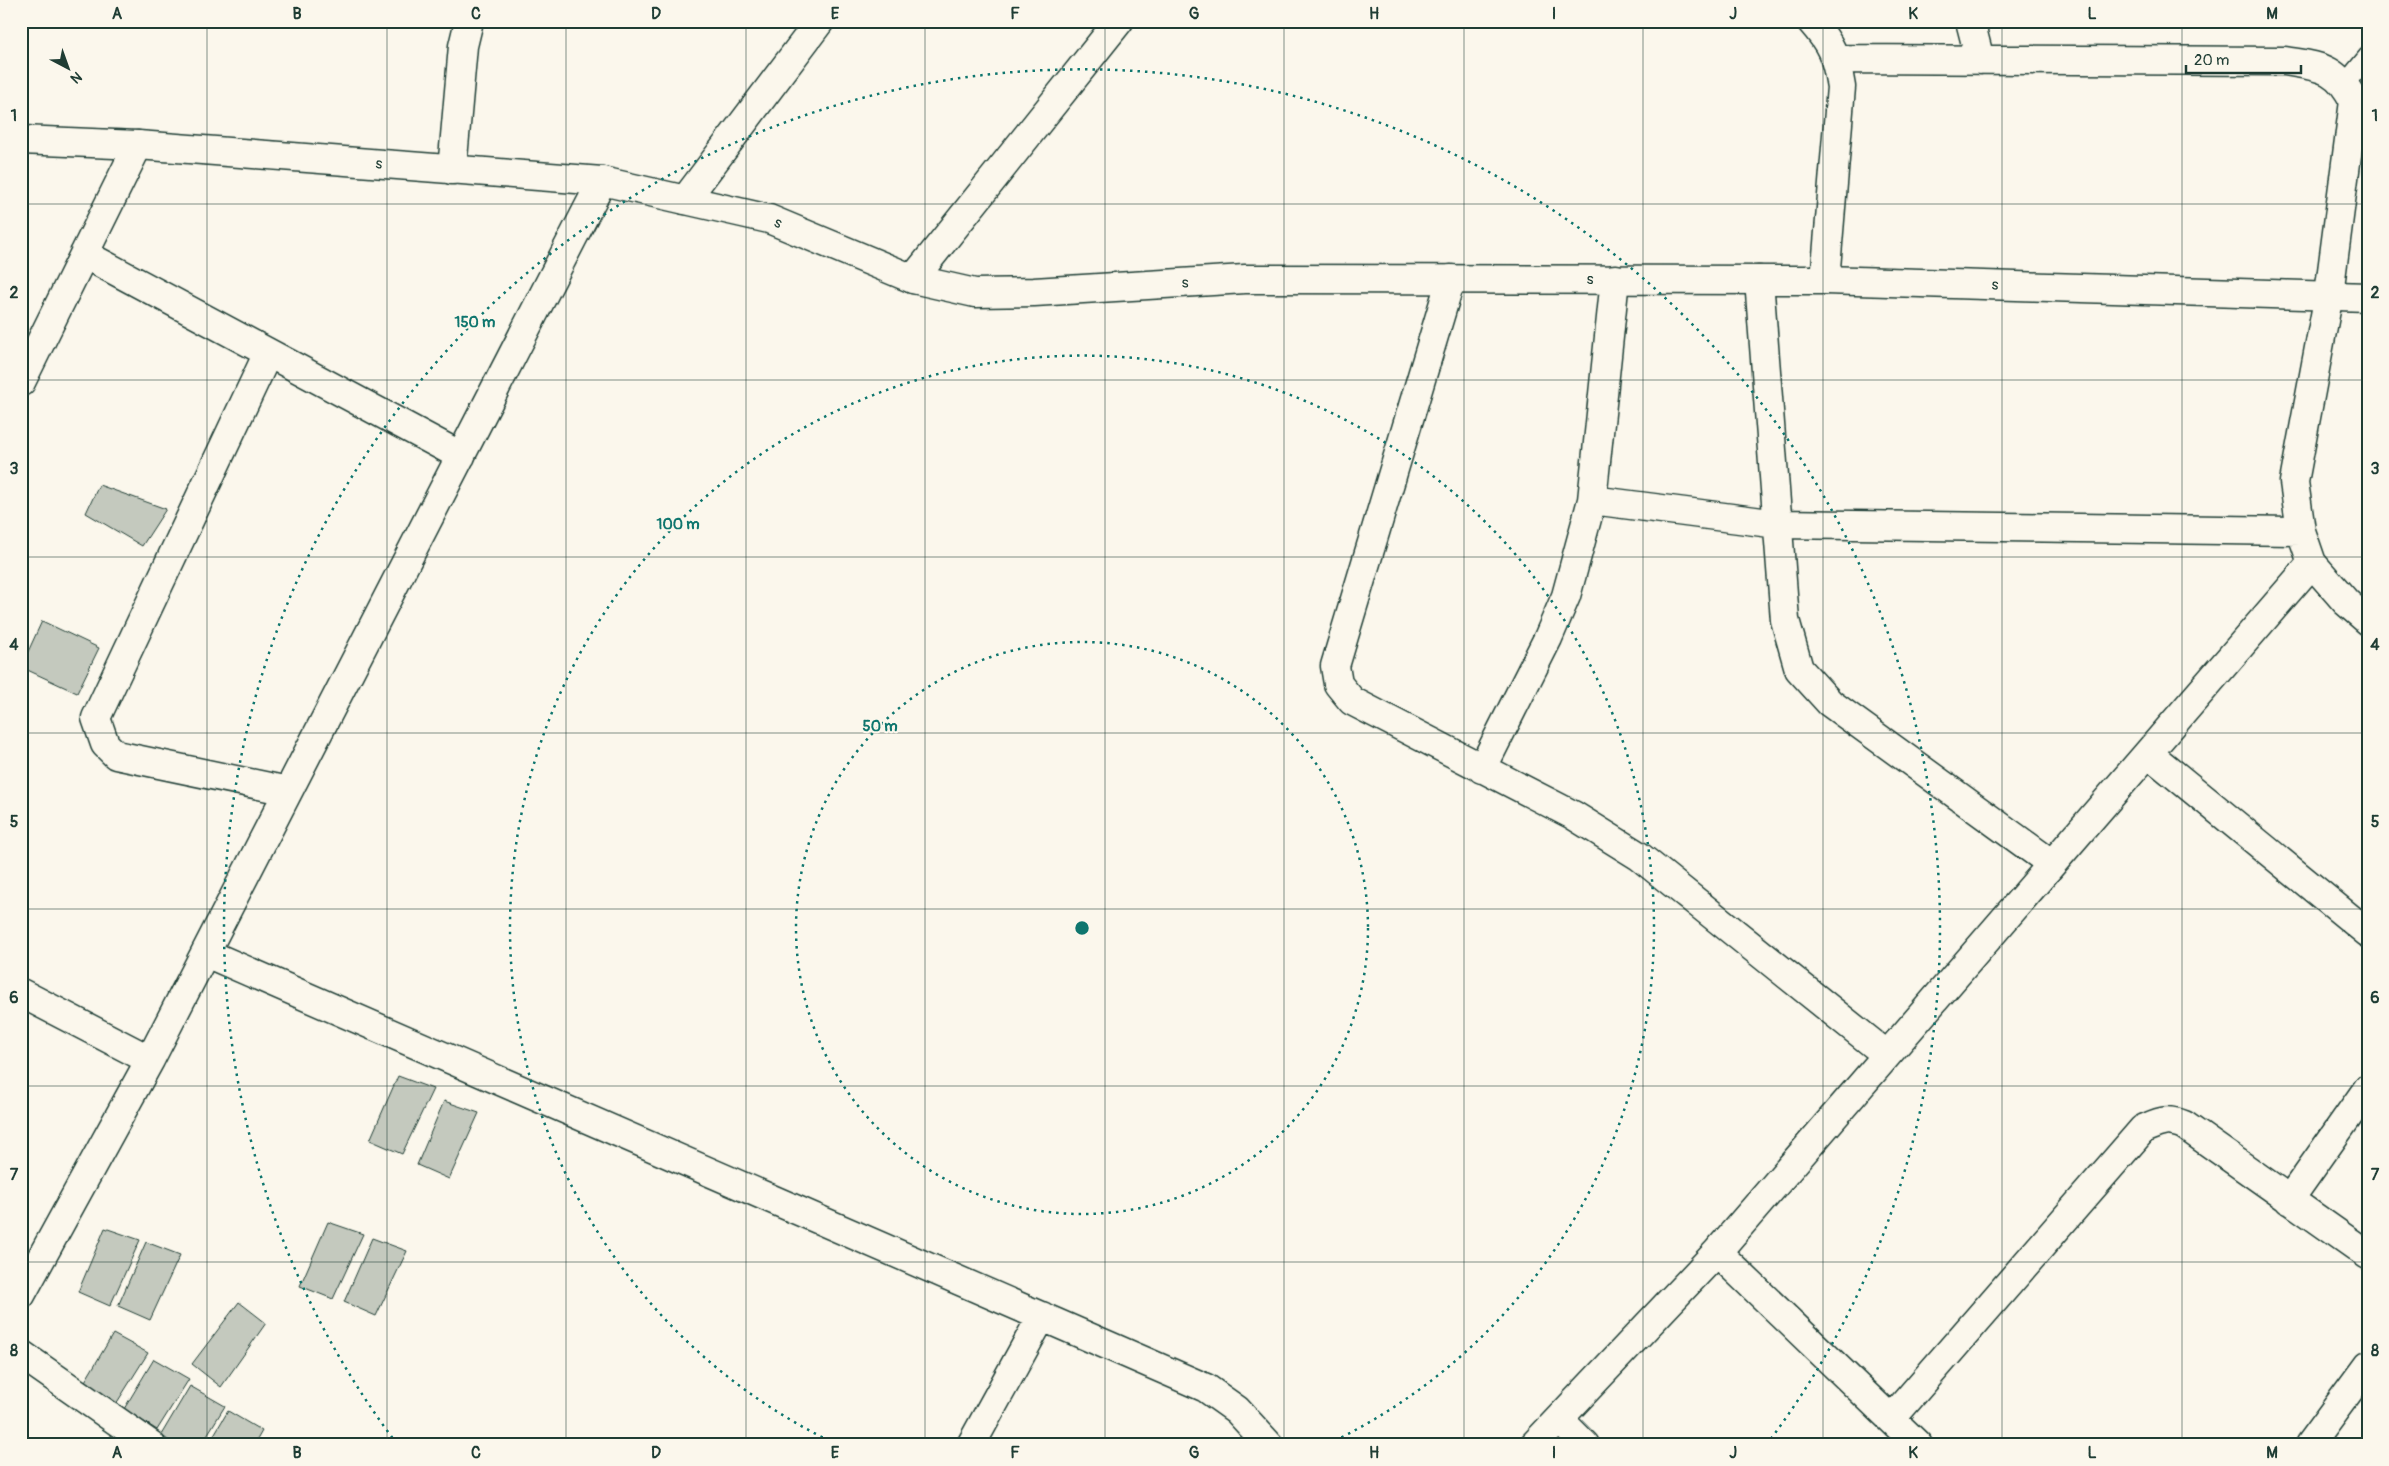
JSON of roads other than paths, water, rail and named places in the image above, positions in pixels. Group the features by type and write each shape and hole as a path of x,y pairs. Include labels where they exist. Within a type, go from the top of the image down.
{"street":[{"path":"452,170 463,46 469,21"},
{"path":"685,200 820,21"},
{"path":"914,279 1119,21"},
{"path":"1811,21 1825,37 1837,59 1840,87 1825,280"},
{"path":"1970,21 1980,60"},
{"path":"1837,59 2285,62 2325,68 2346,84 2354,101 2328,294 2294,482 2301,531 2312,563 2346,602 2368,621"},
{"name":"s","path":"21,140 138,146 602,182 769,219 914,279 975,293 1034,292 1244,279 1825,280 2328,294 2368,298"},
{"path":"21,382 138,146"},
{"path":"21,1295 150,1060 602,182"},
{"path":"84,254 461,456"},
{"path":"1451,279 1335,666 1338,684 1352,701 1573,815 1639,856 1887,1055"},
{"path":"1482,769 1548,638 1566,596 1592,500 1615,280"},
{"path":"1759,280 1785,620 1799,669 1830,703 2052,864"},
{"path":"268,353 96,718 105,744 116,755 288,791"},
{"path":"1592,500 1778,524 2301,531"},
{"path":"1534,1445 1717,1252 2312,563"},
{"path":"2148,753 2368,932"},
{"path":"206,952 1206,1388 1237,1410 1269,1445"},
{"path":"21,993 150,1060"},
{"path":"2289,1200 2368,1088"},
{"path":"1891,1419 2143,1129 2170,1120 2184,1125 2368,1255"},
{"path":"1717,1252 1918,1445"},
{"path":"971,1445 1042,1316"},
{"path":"21,1354 150,1445"},
{"path":"2309,1445 2368,1365"},
{"path":"1559,1419 1585,1445"}],"lane":[{"path":"2346,84 2368,56"}]}
